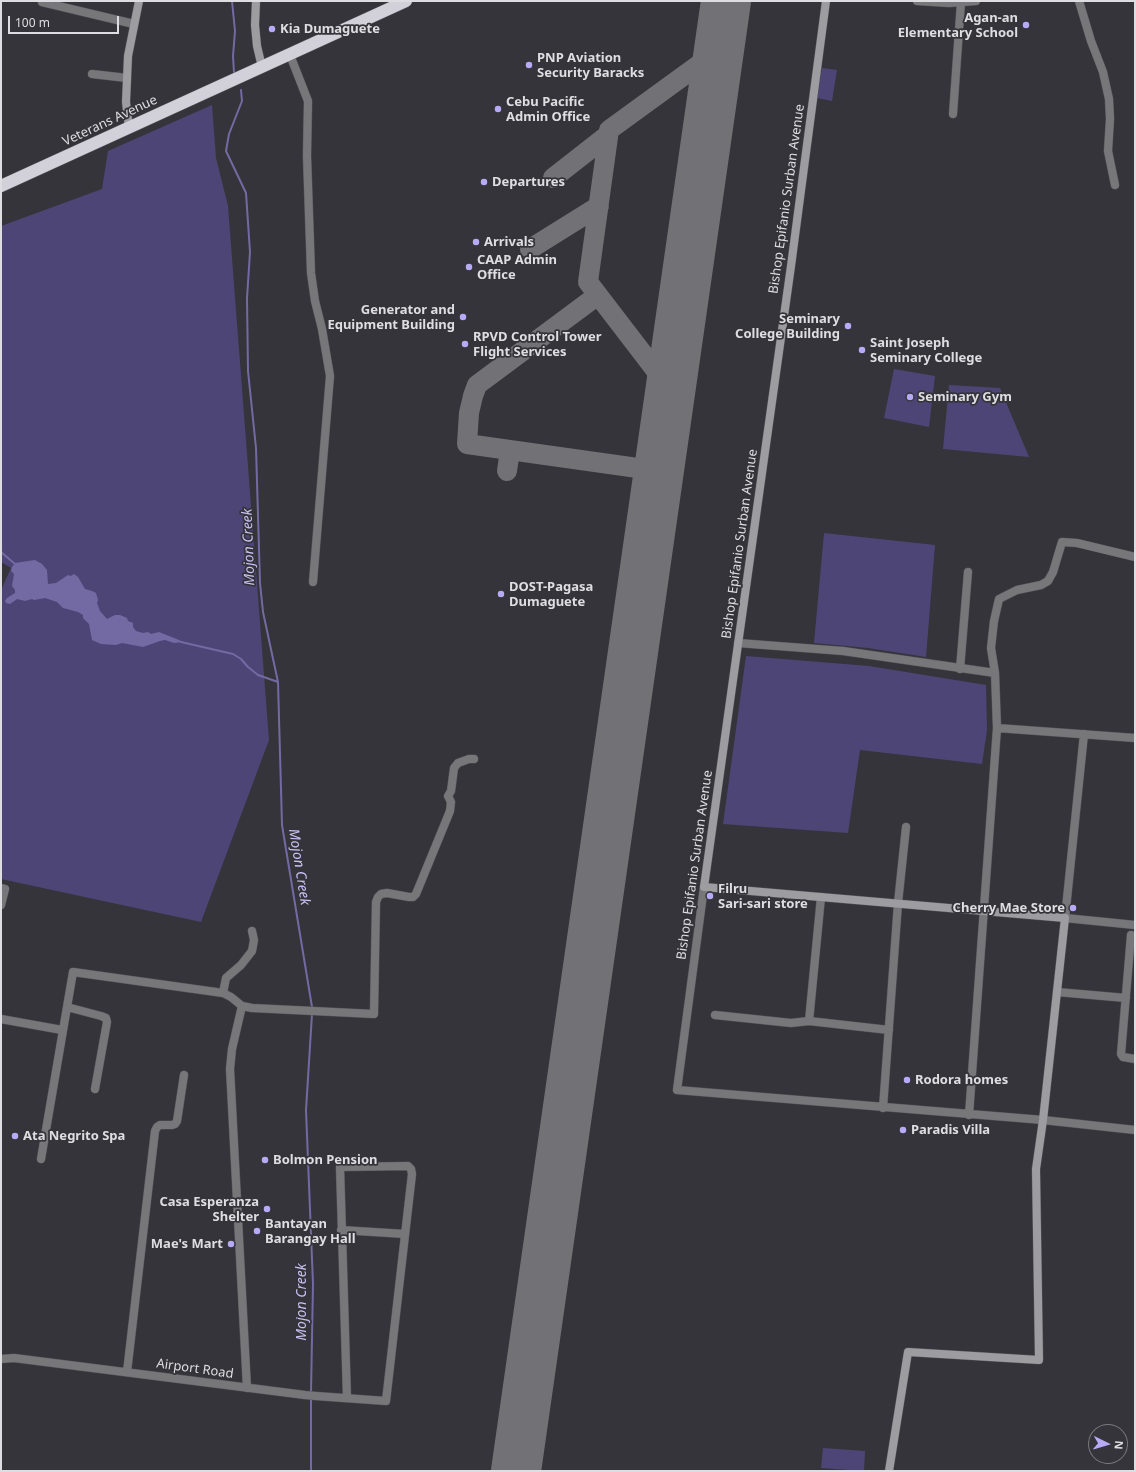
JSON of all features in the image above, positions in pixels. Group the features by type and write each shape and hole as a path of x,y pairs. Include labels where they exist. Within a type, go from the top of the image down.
{"highway":[{"name":"Veterans Avenue","path":"1,186 406,1"}],"street":[{"path":"129,128 126,102 128,56 139,1"},
{"path":"256,1 255,25 262,67"},
{"name":"Bishop Epifanio Surban Avenue","path":"826,1 791,266 677,1090 883,1108"},
{"path":"917,1 976,1"},
{"path":"1079,1 1091,41 1103,72 1109,99 1110,119 1108,151 1115,185"},
{"path":"42,2 134,24"},
{"path":"954,114 961,2"},
{"path":"290,55 308,101 307,156 311,274 330,376 313,582"},
{"path":"92,74 127,78"},
{"path":"968,1115 998,728 996,673 991,648 994,620 999,599 1017,590 1041,585 1048,581 1053,572 1062,542 1077,543 1135,557"},
{"path":"960,669 968,572"},
{"path":"738,644 843,651 996,673"},
{"path":"998,728 1135,738"},
{"path":"888,1471 908,1352 1039,1360 1036,1169 1043,1120 1084,734"},
{"path":"41,1159 73,972 223,993 231,997 242,1006 252,1008 374,1014 376,902 381,894 387,893 413,897 416,894 450,811 451,802 448,796 451,791 454,768 458,763 469,759 474,759"},
{"path":"906,827 898,903 883,1108 1043,1120 1135,1130"},
{"path":"704,887 1135,925"},
{"path":"1,905 3,888"},
{"path":"809,1021 821,897"},
{"path":"223,993 226,978 242,965 252,951 254,940 252,931"},
{"path":"1131,935 1121,1054 1123,1057 1135,1058"},
{"path":"1057,992 1126,998"},
{"path":"242,1006 232,1049 230,1069 247,1388"},
{"path":"66,1007 101,1016 106,1018 108,1022 95,1089"},
{"path":"715,1015 791,1023 809,1021 889,1030"},
{"path":"1,1018 62,1030"},
{"path":"127,1372 156,1131 157,1127 160,1125 172,1125 177,1121 184,1075"},
{"path":"341,1230 405,1234 412,1174 411,1169 408,1166 340,1166 341,1230 347,1398"},
{"name":"Airport Road","path":"1,1359 14,1358 305,1395 386,1401 405,1234"}],"shaded area":[{"path":"822,68 837,70 832,101 817,98"},
{"path":"212,105 216,158 228,206 269,740 201,922 1,879 1,590 11,568 1,562 1,226 102,189 108,151"},
{"name":"Seminary Gym","path":"894,369 935,376 929,427 884,418"},
{"path":"949,385 1000,388 1029,457 943,449"},
{"path":"824,533 935,545 926,657 868,648 814,643"},
{"path":"35,560 42,564 47,570 48,584 56,583 68,575 71,576 74,574 78,577 85,589 96,593 100,611 107,619 115,615 120,615 133,623 133,627 136,631 143,633 148,632 151,634 159,632 184,642 174,643 165,640 143,647 122,643 116,645 101,644 92,640 89,624 83,618 83,615 63,608 57,602 45,598 25,601 17,599 10,604 6,603 5,601 7,598 15,593 12,586 14,574 11,571 12,567 15,563"},
{"path":"746,656 869,666 986,685 987,730 982,764 860,750 848,833 723,824"},
{"path":"823,1448 865,1451 864,1471 821,1468"}],"waterway":[{"name":"Mojon Creek","path":"232,1 235,31 233,56 234,73"},
{"name":"Mojon Creek","path":"241,90 242,101 229,134 226,151 246,193 250,252 247,298 248,371 256,448 260,583 263,612 278,682 282,825 312,1007"},
{"path":"1,552 15,564"},
{"path":"181,642 233,654 241,659 258,675 278,682"},
{"name":"Mojon Creek","path":"311,1392 313,1284 306,1110 312,1014"},
{"name":"Mojon Creek","path":"311,1397 311,1471"}],"taxiway":[{"path":"670,389 588,282 609,130 719,50"},
{"path":"553,178 608,135"},
{"path":"530,249 599,206"},
{"path":"598,295 477,385 469,413 467,444 659,471"},
{"path":"507,471 510,450"}],"runway":[{"path":"516,1471 726,1"}],"place":[{"name":"Agan-an Elementary School","path":"1026,25"},
{"name":"Kia Dumaguete","path":"272,29"},
{"name":"PNP Aviation Security Baracks","path":"529,65"},
{"name":"Cebu Pacific Admin Office","path":"498,109"},
{"name":"Departures","path":"484,182"},
{"name":"Arrivals","path":"476,242"},
{"name":"CAAP Admin Office","path":"469,267"},
{"name":"Generator and Equipment Building","path":"463,317"},
{"name":"Seminary College Building","path":"848,326"},
{"name":"RPVD Control Tower Flight Services","path":"465,344"},
{"name":"Saint Joseph Seminary College","path":"862,350"},
{"name":"Seminary Gym","path":"910,397"},
{"name":"DOST-Pagasa Dumaguete","path":"501,594"},
{"name":"Filru Sari-sari store","path":"710,896"},
{"name":"Cherry Mae Store","path":"1073,908"},
{"name":"Rodora homes","path":"907,1080"},
{"name":"Paradis Villa","path":"903,1130"},
{"name":"Ata Negrito Spa","path":"15,1136"},
{"name":"Bolmon Pension","path":"265,1160"},
{"name":"Casa Esperanza Shelter","path":"267,1209"},
{"name":"Bantayan Barangay Hall","path":"257,1231"},
{"name":"Mae's Mart","path":"231,1244"}]}
